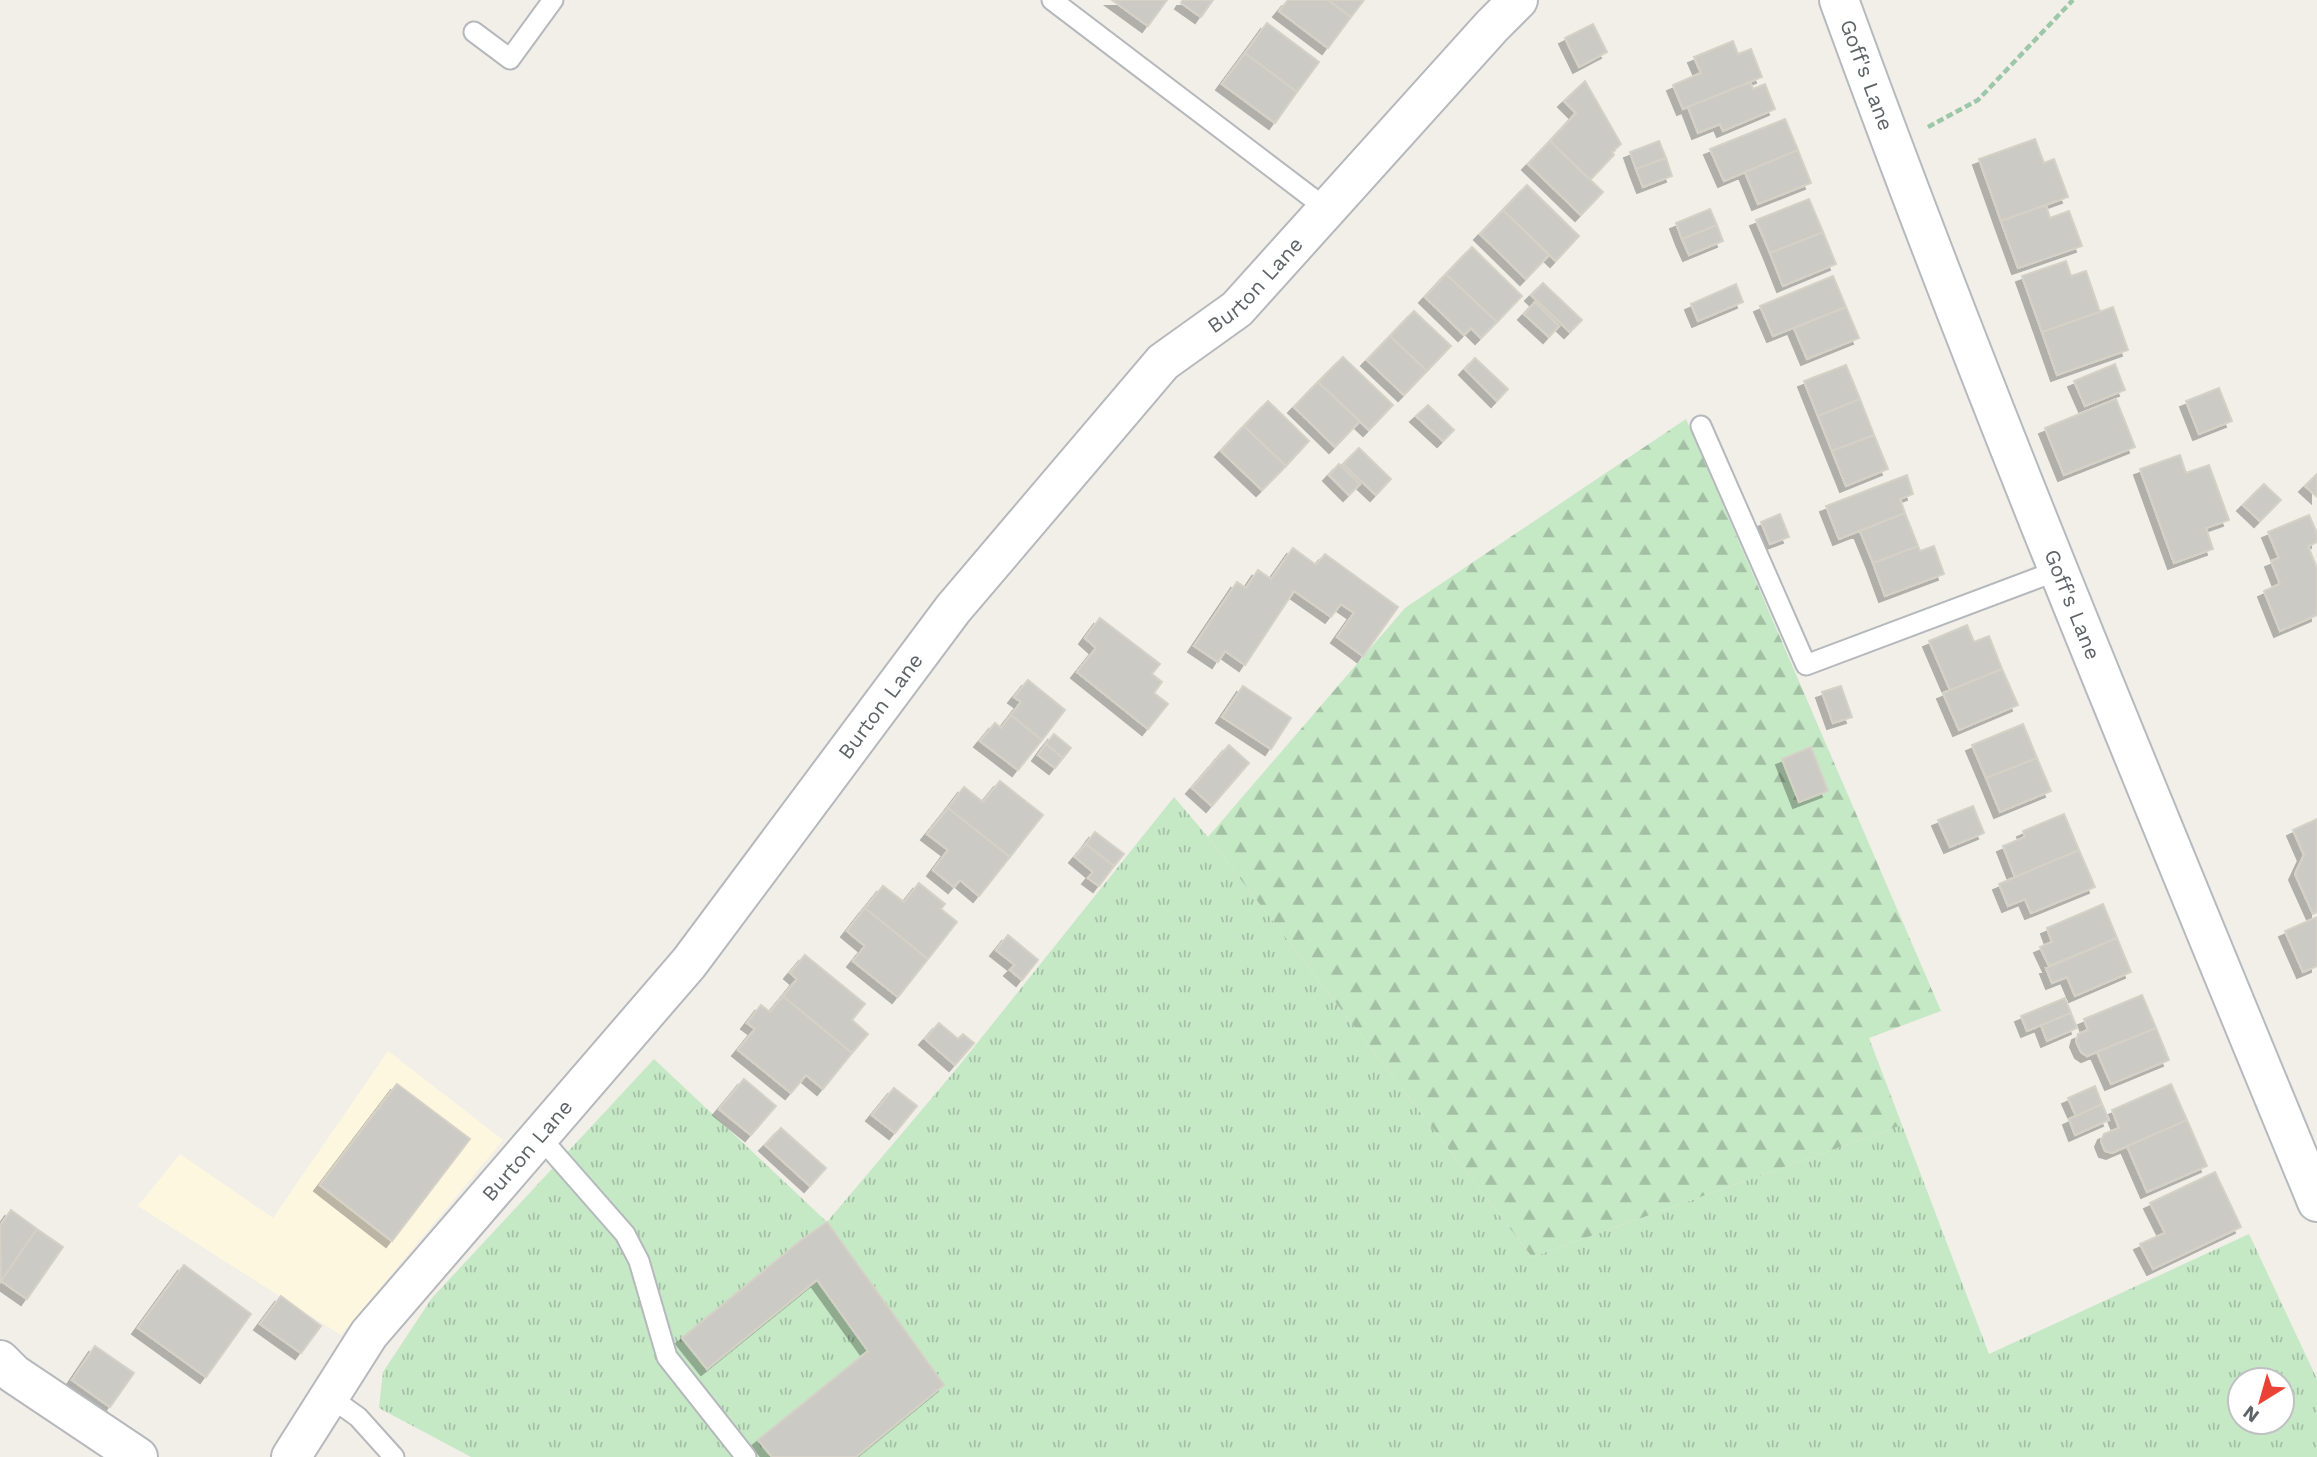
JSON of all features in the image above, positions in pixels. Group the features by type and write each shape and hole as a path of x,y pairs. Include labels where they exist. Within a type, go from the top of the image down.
{"street":[{"name":"Burton Lane","path":"291,1457 369,1334 689,963 953,609 1163,362 1237,309 1518,0"},
{"name":"Goff's Lane","path":"1839,0 1892,145 2059,570 2317,1202"},
{"path":"0,1360 42,1394 138,1457"}],"lane":[{"path":"474,32 510,59 553,0"},
{"path":"1052,0 1328,210"},
{"path":"1701,426 1806,665 2059,570"},
{"path":"539,1136 625,1234 639,1261 667,1357 746,1457"},
{"path":"330,1396 358,1417 394,1457"}],"path":[{"path":"1892,145 1978,100 2073,0"}],"shaded area":[{"path":"388,1051 503,1140 341,1335 138,1206 180,1154 273,1218"}],"green space":[{"path":"1686,419 1941,1011 1869,1038 1902,1125 1532,1257 1208,837 1405,608"},
{"path":"1174,797 1208,837 1532,1257 1902,1125 1989,1354 2249,1234 2317,1379 2317,1457 471,1457 379,1408 383,1372 432,1298 654,1059 827,1222 958,1067"}],"building":[{"path":"1112,0 1167,0 1148,26"},
{"path":"1183,0 1213,0 1201,17 1181,3"},
{"path":"1288,0 1328,0 1351,17 1328,48 1279,11"},
{"path":"1328,0 1364,0 1351,17"},
{"path":"1267,23 1319,62 1297,92 1245,53"},
{"path":"1593,24 1607,52 1579,67 1565,38"},
{"path":"1733,41 1738,54 1751,49 1762,77 1683,109 1673,85 1701,73 1694,57"},
{"path":"1245,53 1297,92 1275,123 1222,84"},
{"path":"1585,81 1621,144 1590,180 1550,141 1576,113 1564,101"},
{"path":"1750,82 1753,89 1765,84 1775,109 1723,131 1720,124 1698,133 1688,107"},
{"path":"1785,119 1798,150 1724,181 1710,149"},
{"path":"2035,139 2044,163 2054,159 2068,197 2001,221 1979,159"},
{"path":"1550,141 1603,192 1581,215 1528,164"},
{"path":"1659,141 1666,158 1636,169 1630,152"},
{"path":"1798,150 1811,183 1758,204 1745,172"},
{"path":"1666,158 1672,176 1643,187 1636,169"},
{"path":"1527,185 1579,236 1556,261 1503,210"},
{"path":"1809,199 1823,232 1770,253 1756,220"},
{"path":"2046,205 2050,218 2069,211 2082,246 2018,268 2001,221"},
{"path":"1710,209 1717,225 1682,239 1676,223"},
{"path":"1503,210 1549,255 1526,279 1480,234"},
{"path":"1717,225 1723,241 1689,255 1682,239"},
{"path":"1823,232 1836,264 1783,286 1770,253"},
{"path":"1472,247 1522,296 1497,322 1446,274"},
{"path":"2066,261 2071,276 2086,271 2100,312 2042,332 2022,276"},
{"path":"1446,274 1497,322 1481,338 1471,328 1464,335 1425,297"},
{"path":"1833,276 1846,307 1773,336 1760,306"},
{"path":"1543,283 1582,320 1570,332 1531,295"},
{"path":"1736,284 1743,302 1698,321 1691,304"},
{"path":"1535,302 1559,326 1549,337 1524,314"},
{"path":"1846,307 1859,338 1807,359 1794,328"},
{"path":"2113,307 2128,350 2057,375 2042,332"},
{"path":"1414,311 1451,346 1427,371 1390,336"},
{"path":"1390,336 1427,371 1404,395 1367,360"},
{"path":"1343,357 1393,405 1369,430 1318,382"},
{"path":"1475,358 1508,389 1497,401 1465,369"},
{"path":"2115,364 2125,390 2085,406 2074,381"},
{"path":"1846,365 1860,399 1818,416 1804,381"},
{"path":"1318,382 1360,421 1335,447 1294,407"},
{"path":"2219,388 2232,421 2199,434 2186,401"},
{"path":"1860,399 1874,435 1832,451 1818,416"},
{"path":"2116,399 2135,447 2064,475 2045,428"},
{"path":"1268,401 1309,441 1286,466 1244,426"},
{"path":"1428,405 1454,430 1443,441 1416,416"},
{"path":"1244,426 1286,466 1262,490 1221,451"},
{"path":"1874,435 1888,469 1846,486 1832,451"},
{"path":"1359,448 1391,479 1376,495 1343,464"},
{"path":"2180,455 2186,473 2209,465 2229,520 2206,528 2213,549 2174,563 2140,469"},
{"path":"1339,464 1360,484 1349,495 1329,475"},
{"path":"2317,474 2317,497 2305,486"},
{"path":"1907,475 1913,494 1900,499 1905,513 1839,539 1826,506"},
{"path":"2264,484 2281,500 2260,521 2243,505"},
{"path":"1905,513 1918,546 1873,563 1860,531"},
{"path":"1780,514 1789,537 1770,544 1761,522"},
{"path":"2309,515 2317,533 2317,542 2308,546 2317,568 2317,615 2280,631 2264,591 2280,584 2271,561 2279,558 2268,532"},
{"path":"1918,546 1920,551 1934,546 1944,574 1885,596 1873,563"},
{"path":"1293,548 1316,565 1325,554 1398,607 1363,656 1337,637 1354,613 1341,604 1331,617 1294,591 1245,665 1225,651 1218,662 1194,646 1237,582 1246,588 1258,570 1271,579"},
{"path":"1100,618 1160,664 1152,674 1162,682 1154,693 1168,704 1148,729 1077,672 1096,648 1085,638"},
{"path":"1967,625 1974,642 1989,636 2002,669 1950,690 1929,641"},
{"path":"2002,669 2018,705 1959,730 1943,693"},
{"path":"1028,680 1065,710 1042,740 1011,715 1021,702 1014,697"},
{"path":"1243,686 1291,718 1271,749 1222,717"},
{"path":"1841,686 1852,717 1833,723 1822,692"},
{"path":"1011,715 1042,740 1018,770 980,741 995,723 1001,728"},
{"path":"2023,724 2037,758 1986,778 1972,745"},
{"path":"1054,734 1071,748 1063,758 1046,744"},
{"path":"1046,744 1063,758 1055,768 1038,755"},
{"path":"1229,745 1249,763 1212,806 1192,788"},
{"path":"1811,747 1828,791 1799,802 1782,759"},
{"path":"2037,758 2051,791 2000,812 1986,778"},
{"path":"1000,781 1043,815 1010,857 948,808 964,787 983,802"},
{"path":"1973,806 1984,833 1950,847 1938,820"},
{"path":"948,808 1010,857 979,896 960,880 954,887 933,870 948,850 927,834"},
{"path":"2064,814 2079,850 2015,877 2003,846 2025,837 2023,831"},
{"path":"2317,819 2317,912 2313,914 2295,874 2304,855 2293,830"},
{"path":"1095,832 1124,854 1114,866 1086,844"},
{"path":"1086,844 1114,866 1099,886 1088,878 1093,872 1075,857"},
{"path":"2079,850 2095,887 2031,913 2025,899 2008,906 1999,884"},
{"path":"919,883 945,904 941,909 957,922 928,959 865,908 883,886 904,902"},
{"path":"2103,904 2117,938 2049,966 2040,947 2052,942 2047,928"},
{"path":"865,908 928,959 898,997 853,961 865,946 847,931"},
{"path":"2317,917 2317,966 2303,972 2285,931"},
{"path":"1008,935 1038,960 1022,980 1010,970 1015,965 996,950"},
{"path":"2117,938 2131,972 2075,996 2067,977 2052,983 2046,968"},
{"path":"805,955 865,1004 852,1020 868,1034 852,1053 783,996 797,979 790,973"},
{"path":"2142,995 2156,1028 2087,1056 2081,1052 2076,1041 2078,1034 2088,1030 2084,1019"},
{"path":"783,996 852,1053 823,1089 806,1075 791,1093 738,1050 755,1029 747,1023 761,1005 770,1012"},
{"path":"2065,998 2071,1013 2027,1031 2021,1016"},
{"path":"2071,1013 2077,1028 2047,1041 2041,1025"},
{"path":"939,1023 958,1039 963,1034 974,1043 955,1065 925,1039"},
{"path":"2156,1028 2169,1060 2111,1084 2097,1052"},
{"path":"744,1079 776,1106 751,1135 719,1109"},
{"path":"397,1084 470,1139 392,1241 320,1185"},
{"path":"2171,1084 2187,1120 2112,1153 2105,1151 2101,1141 2104,1134 2119,1128 2112,1110"},
{"path":"2095,1086 2102,1104 2076,1116 2068,1098"},
{"path":"894,1088 917,1106 895,1133 872,1115"},
{"path":"2102,1104 2109,1120 2075,1135 2069,1119"},
{"path":"2187,1120 2207,1166 2147,1192 2127,1146"},
{"path":"781,1128 826,1168 810,1186 765,1145"},
{"path":"2215,1172 2241,1227 2153,1269 2140,1244 2165,1233 2150,1203"},
{"path":"11,1210 37,1229 1,1281 0,1226"},
{"path":"827,1222 944,1385 856,1457 772,1457 758,1440 868,1351 817,1280 707,1369 682,1338"},
{"path":"37,1229 63,1247 27,1299 1,1281"},
{"path":"184,1265 251,1314 206,1377 138,1328"},
{"path":"281,1296 321,1326 301,1353 260,1324"},
{"path":"95,1346 134,1373 110,1407 72,1380"}]}
